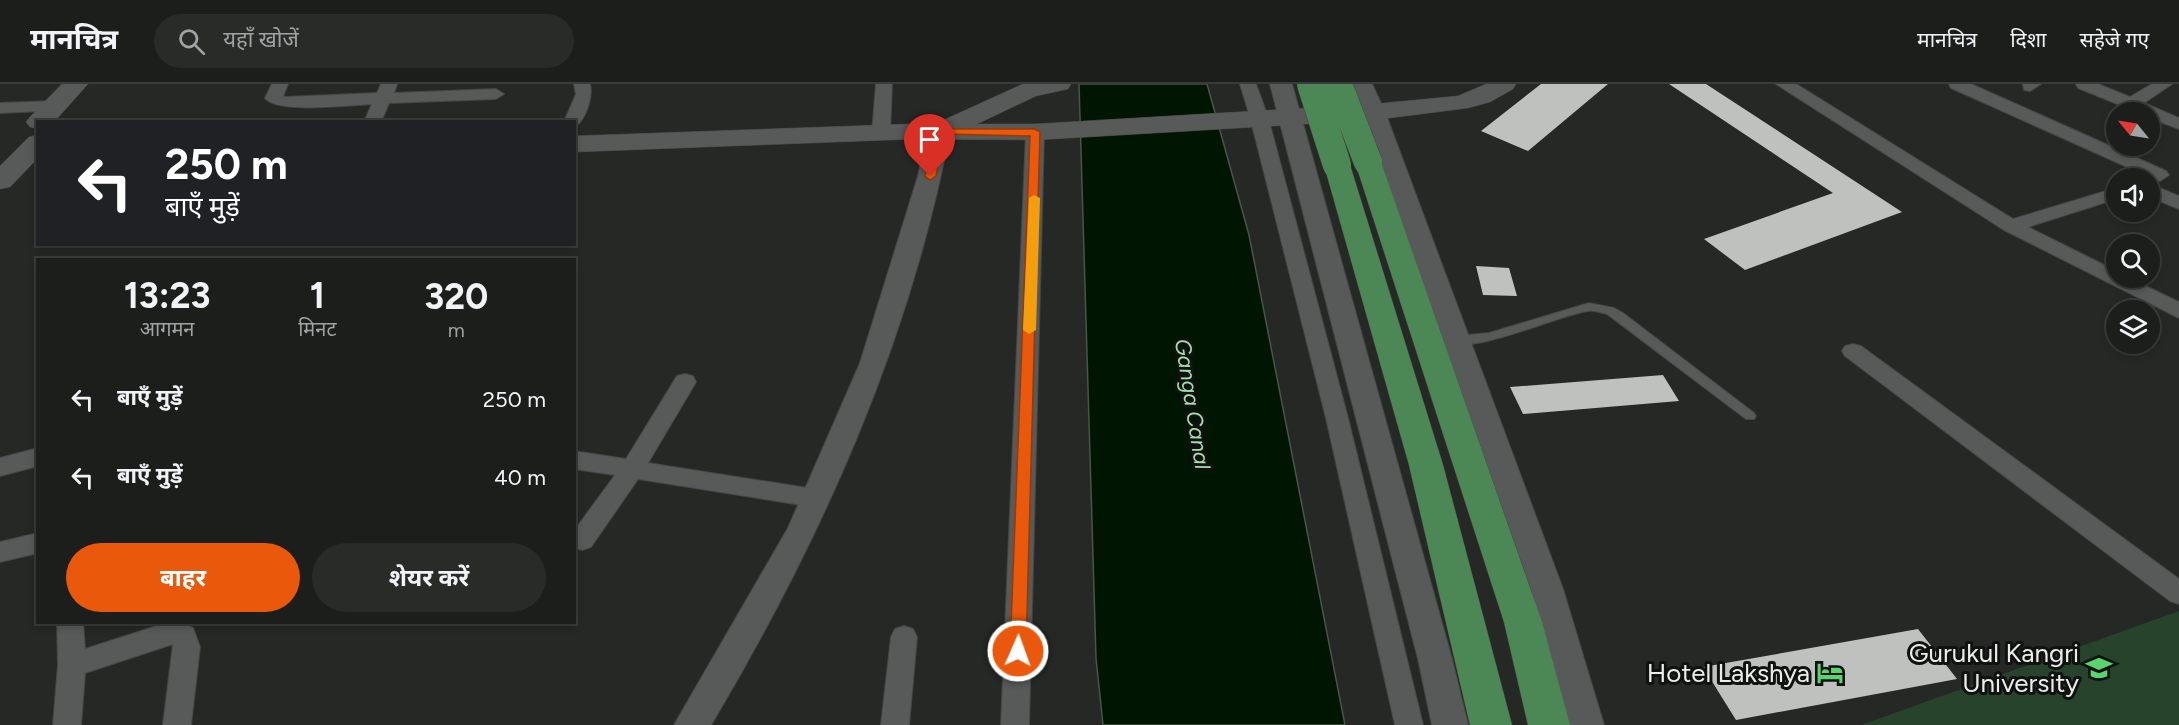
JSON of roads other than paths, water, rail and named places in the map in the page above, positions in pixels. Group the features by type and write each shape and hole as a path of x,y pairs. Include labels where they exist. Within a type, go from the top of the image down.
{"highway":[{"path":"1311,84 1352,164 1523,622 1549,725"},
{"path":"1338,84 1352,164 1491,725"}],"main road":[{"path":"48,118 76,84"},
{"path":"48,118 94,84"},
{"path":"939,131 1008,98 1053,84"},
{"path":"576,144 939,131 1035,132 1374,112 1459,103 1481,97 1504,84"},
{"path":"12,171 36,136"},
{"path":"12,171 36,144"}],"street":[{"path":"280,84 273,98 283,102 387,90 496,94"},
{"path":"573,120 584,94 582,84"},
{"path":"881,133 885,84"},
{"path":"1248,84 1259,117 1337,418 1409,725"},
{"path":"1281,84 1429,636 1450,725"},
{"path":"1361,84 1374,112 1547,589 1586,725"},
{"path":"1784,84 2011,226 2179,311"},
{"path":"1957,84 2125,168"},
{"path":"2084,84 2126,102"},
{"path":"2134,102 2164,84"},
{"path":"373,120 387,90"},
{"path":"0,108 48,118"},
{"path":"2160,116 2179,124"},
{"path":"692,725 740,646 803,529 814,498 848,429 874,363 930,176 939,131"},
{"path":"1015,725 1035,132"},
{"path":"2160,178 2179,166"},
{"path":"2160,188 2179,203"},
{"path":"2011,226 2106,196"},
{"path":"1853,351 2179,593"},
{"path":"582,540 632,470 685,382"},
{"path":"0,467 36,458"},
{"path":"576,460 814,498"},
{"path":"0,552 36,543"},
{"path":"67,725 72,666 70,624"},
{"path":"72,666 176,632 184,636 187,647 177,725"},
{"path":"895,725 904,638"}],"lane":[{"path":"1456,340 1489,337 1589,308 1599,308 1619,316 1750,416"}],"water":[{"name":"Ganga Canal","path":"1079,84 1207,84 1249,235 1345,725 1103,725 1096,658"}],"place":[{"name":"Gurukul Kangri University","path":"2099,668"},
{"name":"Hotel Lakshya","path":"1830,673"}]}
